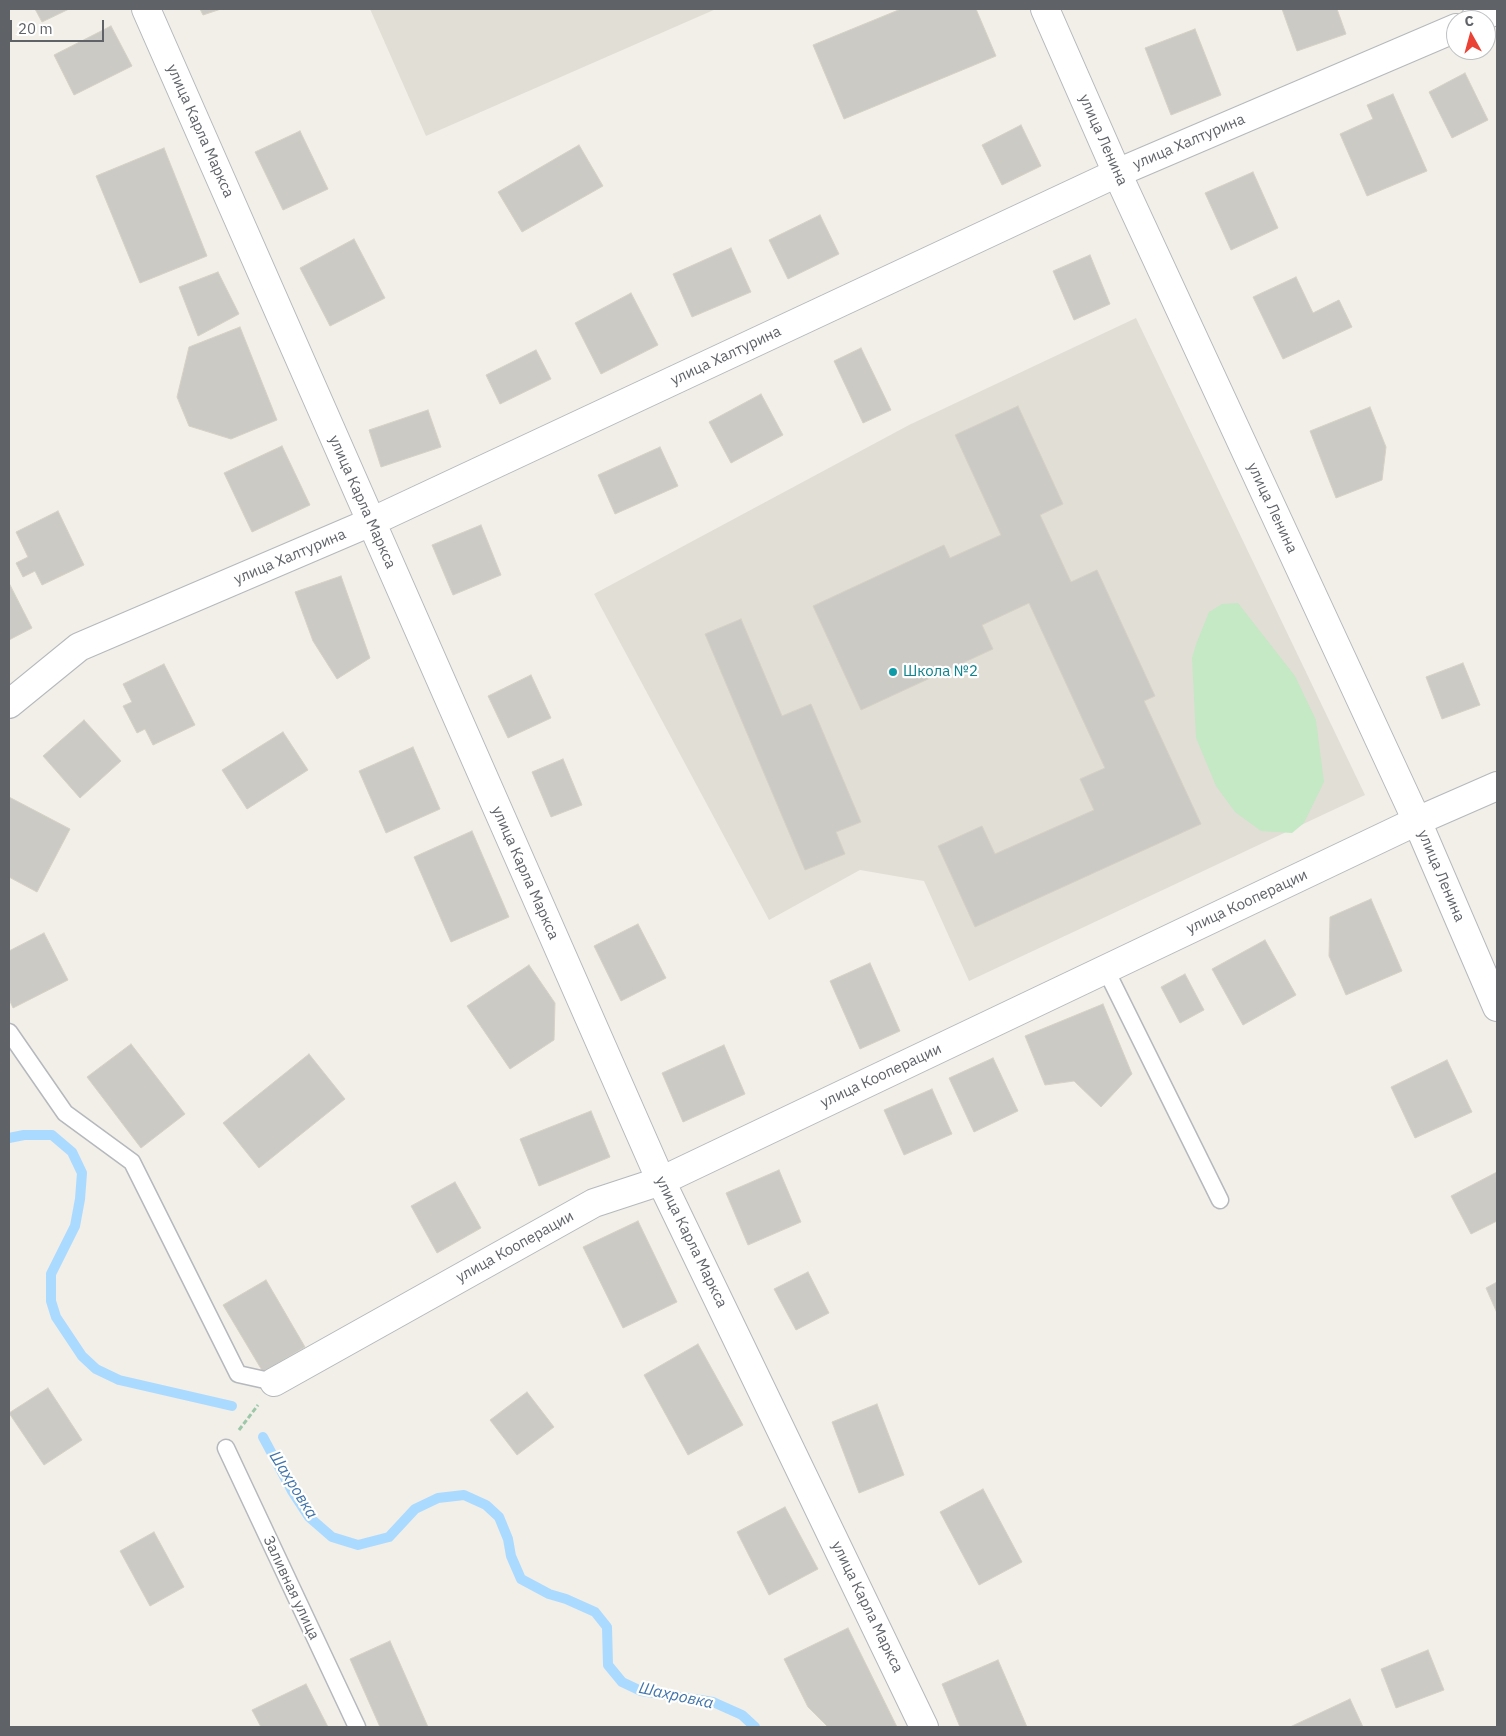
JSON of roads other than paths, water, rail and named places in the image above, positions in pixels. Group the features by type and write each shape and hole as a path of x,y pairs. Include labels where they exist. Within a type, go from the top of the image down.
{"street":[{"name":"улица Карла Маркса","path":"146,9 661,1181 924,1727"},
{"name":"улица Ленина","path":"1045,9 1117,173 1417,821 1497,1007"},
{"name":"улица Халтурина","path":"9,704 79,647 371,522 1117,173 1446,32"},
{"name":"улица Кооперации","path":"274,1382 594,1202 661,1181 1417,821 1497,786"}],"lane":[{"path":"1106,970 1220,1200"},
{"path":"9,1032 65,1113 132,1162 238,1374 274,1382"},
{"name":"Заливная улица","path":"226,1448 357,1727"}],"waterway":[{"name":"Шахровка","path":"9,1138 24,1135 52,1135 72,1152 82,1173 75,1226 51,1274 51,1301 56,1317 82,1356 96,1369 119,1380 232,1406"},
{"name":"Шахровка","path":"263,1437 292,1491 309,1517 332,1537 358,1545 389,1537 415,1509 438,1498 464,1495 486,1505 499,1517 508,1539 511,1556 521,1579 549,1594 566,1599 595,1612 607,1627 608,1665 622,1682 641,1691 713,1702 742,1715 755,1727"}],"place":[{"name":"Школа №2","path":"893,672"}]}
